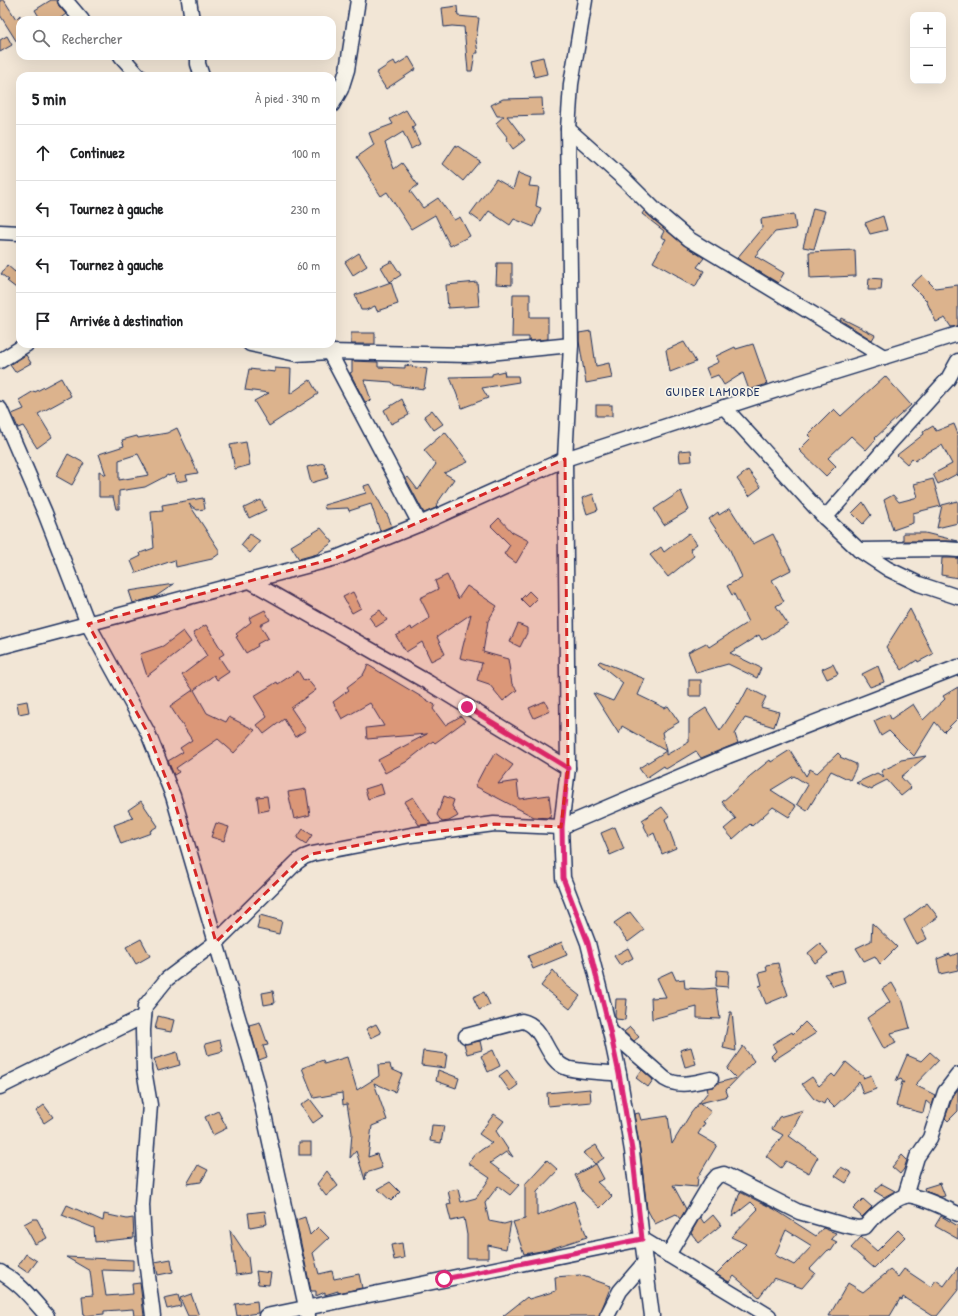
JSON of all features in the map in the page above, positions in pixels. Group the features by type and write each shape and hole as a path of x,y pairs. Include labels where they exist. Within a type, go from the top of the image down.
{"street":[{"path":"65,0 79,16"},
{"path":"189,0 191,16"},
{"path":"336,98 341,89 346,70 358,0"},
{"path":"585,0 571,84 568,129 571,345 565,459 568,768 562,827 563,878 588,943 619,1074 632,1150 652,1316"},
{"path":"124,60 135,72"},
{"path":"198,60 201,72"},
{"path":"568,129 626,181 656,211 689,239 884,357"},
{"path":"0,232 16,234"},
{"path":"0,647 336,558 420,524 565,459 724,407 958,334"},
{"path":"268,348 296,354 327,348 469,355 571,345"},
{"path":"0,361 21,348"},
{"path":"327,348 420,524"},
{"path":"825,518 948,379 958,361"},
{"path":"724,407 825,518 859,550 888,569 919,584 958,598"},
{"path":"0,409 45,513 88,624 148,733 173,796 257,1082 307,1312"},
{"path":"859,550 958,550"},
{"path":"250,581 429,683 568,768"},
{"path":"153,1316 144,1244 142,1205 150,1105 144,1070 143,1030 145,1006 167,979 216,942 297,862 312,854 410,835 494,824 562,827 728,756 958,667"},
{"path":"0,1087 144,1016"},
{"path":"466,1036 522,1021 528,1022 534,1027 556,1061 566,1068 619,1074"},
{"path":"610,1031 665,1079 672,1083 681,1084 712,1079"},
{"path":"905,1196 917,1157 930,1138 945,1092 958,1075"},
{"path":"668,1255 710,1183 717,1176 724,1174 799,1212 858,1228 865,1227 888,1206 905,1196 916,1197 958,1214"},
{"path":"266,1316 307,1312 642,1239 764,1315"},
{"path":"607,1316 620,1291 646,1262"},
{"path":"0,1272 13,1279 31,1297 46,1316"}],"highlighted area":[{"path":"565,459 568,768 561,827 494,824 411,835 312,854 297,862 216,942 173,796 148,733 88,624 336,558"}],"building":[{"path":"0,0 4,0 16,19 16,41 0,15"},
{"path":"51,0 57,0 59,6 66,14 63,16 39,16 35,10"},
{"path":"457,6 458,16 479,18 476,40 478,53 475,53 472,71 468,71 464,27 444,27 442,8"},
{"path":"7,36 12,45 0,52 0,40"},
{"path":"409,57 416,69 386,89 376,73 394,61 396,65"},
{"path":"543,57 547,74 534,77 530,60"},
{"path":"542,98 543,115 507,116 525,140 513,149 506,139 508,138 496,123 504,116 497,116 491,105 503,99"},
{"path":"406,110 415,125 412,127 420,144 411,149 403,132 385,143 394,169 402,163 418,185 410,191 423,208 438,198 454,220 460,217 470,236 450,246 435,215 411,229 387,192 381,196 357,157 374,145 369,133 393,124 390,119"},
{"path":"456,145 480,161 463,181 443,164"},
{"path":"518,173 531,178 529,186 539,187 536,206 541,208 534,227 514,219 510,225 489,211 481,222 470,214 496,179 513,189"},
{"path":"813,208 825,211 814,249 803,247"},
{"path":"644,211 684,245 704,258 697,267 704,271 695,287 653,262 666,239 661,237 664,231 642,214"},
{"path":"794,214 796,229 775,232 755,256 784,273 778,283 737,258 762,228 761,219"},
{"path":"883,216 887,230 870,234 865,223"},
{"path":"855,250 856,276 810,278 809,252"},
{"path":"359,253 367,266 353,275 345,262"},
{"path":"392,261 401,275 390,282 381,267"},
{"path":"497,263 512,263 512,285 496,284"},
{"path":"7,265 15,272 16,271 16,288 7,281 9,280 1,274"},
{"path":"922,275 935,288 958,285 958,326 951,327 945,318 936,322 926,300 911,285"},
{"path":"869,278 882,279 881,290 868,290"},
{"path":"391,282 398,304 377,311 375,306 366,310 361,310 355,295"},
{"path":"477,282 479,306 448,308 446,285"},
{"path":"513,294 530,294 530,317 548,317 548,339 529,341 529,337 512,337"},
{"path":"841,318 875,335 872,340 840,320"},
{"path":"591,331 596,366 609,363 612,378 586,383 579,333"},
{"path":"351,333 375,333 375,344 351,344"},
{"path":"684,342 696,362 670,372 666,350"},
{"path":"753,344 767,384 749,390 743,373 724,385 718,375 710,378 706,368 719,362 716,356 735,347 736,349"},
{"path":"26,355 31,363 15,372 10,365"},
{"path":"352,361 378,362 378,367 405,368 405,365 427,369 424,389 394,385 392,382 364,380 371,400 365,402 350,373 352,372"},
{"path":"275,368 291,369 290,394 310,380 318,394 269,426 254,401 269,393 245,390 249,369 275,372"},
{"path":"504,371 505,376 518,376 519,382 482,388 488,398 462,408 450,377 492,376 492,374"},
{"path":"885,376 911,405 875,438 876,439 866,450 851,436 828,458 836,466 826,476 799,450 811,438 808,435 834,409 841,416"},
{"path":"61,378 71,396 38,414 52,437 37,448 23,426 18,428 12,414 24,409 19,400"},
{"path":"402,399 409,415 391,424 384,410"},
{"path":"596,405 612,405 612,416 596,416"},
{"path":"432,410 443,424 434,430 424,416"},
{"path":"954,424 958,434 958,476 957,474 938,484 933,474 952,464 942,445 915,461 912,458 907,464 897,455 924,434 923,432 933,426 936,431"},
{"path":"177,428 198,473 186,475 188,480 176,482 174,474 168,475 145,487 119,491 119,509 116,509 113,497 99,497 99,471 106,475 99,454 124,446 122,440 137,436 138,438 167,433","holes":["138,454 149,475 119,480 119,460"]},
{"path":"445,432 468,462 444,473 454,479 436,505 438,507 424,513 406,479 408,477 418,490 436,464 424,450"},
{"path":"246,442 250,465 235,469 230,445"},
{"path":"691,450 692,461 680,462 679,451"},
{"path":"68,454 84,463 72,485 56,476"},
{"path":"324,463 328,478 311,483 307,467"},
{"path":"748,470 761,487 749,496 737,479"},
{"path":"933,479 941,506 913,513 913,523 893,530 884,500 893,495 899,502 918,497 914,484"},
{"path":"370,484 392,526 380,531 371,504 349,511 348,508 325,509 324,505 366,493 364,486"},
{"path":"681,491 689,510 664,525 654,509"},
{"path":"593,494 598,510 587,514 582,498"},
{"path":"203,498 205,509 197,510 189,504 219,550 219,554 212,559 176,567 175,560 136,573 131,561 141,556 140,553 154,548 151,512 163,511 162,505"},
{"path":"261,500 266,510 249,518 244,508"},
{"path":"958,501 958,523 937,528 942,505"},
{"path":"863,502 871,515 863,524 852,513"},
{"path":"730,508 753,544 773,534 791,570 772,580 784,601 776,606 788,624 762,640 759,635 730,653 761,668 757,678 728,664 696,673 688,652 706,643 709,647 748,622 734,594 732,595 727,586 742,577 730,550 709,519 718,512 719,515"},
{"path":"499,518 512,532 529,541 516,563 504,554 510,545 491,526"},
{"path":"321,528 333,542 317,554 299,559 291,546"},
{"path":"689,533 697,544 690,549 694,556 668,577 650,555 661,547 664,552"},
{"path":"903,533 925,533 958,541 903,541"},
{"path":"250,534 260,541 250,553 241,545"},
{"path":"942,558 958,558 958,578 941,575"},
{"path":"447,575 458,599 467,586 497,606 488,621 483,652 508,659 512,684 517,690 503,701 489,684 477,680 482,663 460,658 471,614 437,637 445,654 431,661 422,642 406,652 396,636 411,627 412,630 430,618 420,598 438,589 435,581"},
{"path":"174,584 155,597 133,603 129,591"},
{"path":"529,591 537,599 529,607 521,599"},
{"path":"353,592 361,608 352,613 343,597"},
{"path":"910,609 933,654 918,662 917,660 902,670 886,647"},
{"path":"265,610 270,620 260,625 268,638 257,644 258,646 246,653 236,637 238,636 236,634 251,622 249,618"},
{"path":"380,610 387,620 376,627 369,617"},
{"path":"518,624 527,628 527,633 520,647 510,642"},
{"path":"206,625 224,654 219,657 229,672 217,680 214,675 194,690 207,713 226,722 229,717 255,730 234,753 218,739 176,768 179,772 174,775 168,761 183,752 180,748 192,740 170,706 193,690 182,675 207,656 193,633"},
{"path":"183,631 191,642 147,676 140,654 163,646"},
{"path":"600,661 645,679 638,695 665,708 668,706 679,722 662,732 666,751 622,726 619,734 593,693 613,701 623,683 598,663"},
{"path":"833,664 838,674 827,679 822,669"},
{"path":"368,665 435,705 433,709 445,725 461,716 465,721 435,743 433,741 406,762 385,773 378,760 427,734 367,739 366,728 384,726 370,703 342,719 333,702 349,690 347,687 363,675"},
{"path":"878,666 884,682 870,687 862,674"},
{"path":"298,671 304,681 307,679 316,690 291,708 306,730 295,737 284,719 264,734 257,725 267,717 254,696 277,682 278,684"},
{"path":"689,680 701,680 701,696 689,696"},
{"path":"958,687 958,718 944,732 935,722 914,756 889,731 881,736 874,721 889,714 891,719 913,704 923,720 945,699 943,696"},
{"path":"748,688 766,697 761,707 779,712 774,727 745,718 735,734 738,743 701,758 696,751 666,769 664,766 646,778 639,768 666,751 666,755 689,742 689,719 706,708 720,731 738,704 739,705"},
{"path":"27,701 29,712 19,714 17,703"},
{"path":"545,701 550,711 534,718 529,708"},
{"path":"790,750 806,776 810,769 817,773 838,753 841,756 840,757 856,764 856,768 850,780 831,771 807,811 797,804 808,785 794,776 771,790 796,806 789,817 773,807 752,826 750,824 733,839 724,829 736,819 722,802 770,760 771,762"},
{"path":"495,753 513,765 498,784 517,781 519,799 549,795 551,811 550,818 534,817 475,786 486,765 487,766"},
{"path":"926,756 901,777 911,788 901,796 887,780 875,786 872,790 856,783 877,773 884,777 881,771 901,760"},
{"path":"381,784 384,794 368,799 365,789"},
{"path":"306,789 310,815 294,819 288,792"},
{"path":"267,796 269,810 259,812 257,797"},
{"path":"444,796 454,800 452,806 458,816 449,821 442,822 437,815"},
{"path":"413,797 431,824 419,825 404,802"},
{"path":"141,801 158,826 150,831 151,833 121,844 114,825 133,818 128,810"},
{"path":"662,807 669,816 665,819 676,848 662,854 654,833 649,836 642,820"},
{"path":"216,823 229,827 224,841 211,837"},
{"path":"615,827 624,849 610,855 601,833"},
{"path":"303,829 312,835 306,844 297,838"},
{"path":"927,903 938,917 922,929 927,939 916,944 904,920"},
{"path":"630,912 644,930 628,942 614,923"},
{"path":"260,915 282,921 279,934 257,929"},
{"path":"872,923 897,947 880,964 875,956 864,961 856,948 871,941"},
{"path":"141,939 150,956 136,964 126,947"},
{"path":"562,942 567,955 533,969 528,956"},
{"path":"820,943 828,953 815,963 808,953"},
{"path":"628,948 633,958 620,965 614,956"},
{"path":"958,953 958,970 940,974 937,959 950,954 951,956"},
{"path":"778,963 788,995 766,1004 759,986 762,985 759,973 767,971 766,965"},
{"path":"553,970 566,985 580,996 570,1009 541,986"},
{"path":"717,970 729,971 728,987 716,986"},
{"path":"842,970 845,982 833,986 824,974"},
{"path":"672,971 676,980 684,979 685,988 716,988 720,1019 697,1018 697,1007 652,1019 651,998 666,997 657,978"},
{"path":"892,983 903,1002 910,1028 891,1033 896,1043 884,1049 867,1018 890,1002 882,989"},
{"path":"273,991 275,1003 264,1005 262,993"},
{"path":"484,992 490,1005 479,1010 473,997"},
{"path":"616,999 627,999 625,1020 616,1019"},
{"path":"730,1012 732,1012 736,1051 723,1048"},
{"path":"158,1016 174,1020 171,1032 155,1029"},
{"path":"260,1022 268,1045 263,1046 267,1057 259,1060 249,1025"},
{"path":"805,1022 816,1033 774,1060 771,1056 776,1051 772,1044 792,1032 793,1034"},
{"path":"376,1024 381,1033 371,1038 366,1029"},
{"path":"630,1027 639,1037 634,1041 624,1032"},
{"path":"220,1040 223,1051 208,1055 205,1044"},
{"path":"480,1041 482,1050 467,1054 464,1044"},
{"path":"743,1046 754,1061 726,1090 728,1096 700,1103 711,1112 703,1122 705,1123 698,1134 717,1145 698,1177 697,1187 673,1185 686,1209 680,1219 676,1214 655,1224 647,1209 634,1114 639,1113 641,1120 668,1116 672,1144 691,1113 708,1092 707,1088 736,1078 727,1069"},
{"path":"691,1047 696,1064 685,1067 680,1050"},
{"path":"493,1050 500,1066 488,1072 481,1056"},
{"path":"423,1051 447,1054 445,1068 421,1065"},
{"path":"177,1052 180,1065 158,1071 154,1059"},
{"path":"930,1052 939,1060 915,1085 935,1095 932,1106 926,1101 923,1113 896,1106 902,1082 904,1083 901,1079 896,1081 907,1055 921,1061"},
{"path":"347,1057 357,1090 379,1076 378,1065 390,1064 391,1069 402,1074 395,1092 374,1083 387,1120 372,1126 368,1157 377,1154 382,1168 366,1173 365,1180 356,1151 350,1158 352,1133 347,1104 343,1105 342,1093 314,1098 302,1068 323,1060 324,1064"},
{"path":"846,1062 864,1077 863,1078 871,1075 876,1089 863,1094 859,1082 834,1107 826,1099 824,1104 814,1099 802,1084 812,1077 819,1086 832,1074 835,1077"},
{"path":"438,1070 459,1078 456,1088 436,1081"},
{"path":"507,1070 518,1085 510,1091 499,1076"},
{"path":"642,1070 653,1080 648,1087 636,1078"},
{"path":"590,1089 591,1102 548,1106 547,1093"},
{"path":"958,1089 958,1111 948,1121 945,1118 953,1096"},
{"path":"310,1099 323,1116 313,1123 301,1105"},
{"path":"44,1105 53,1117 44,1123 36,1111"},
{"path":"803,1110 789,1136 818,1157 809,1173 786,1161 781,1168 766,1156 783,1135 772,1129 779,1117"},
{"path":"218,1111 227,1128 213,1135 205,1117"},
{"path":"494,1114 504,1121 496,1131 513,1157 506,1152 490,1163 519,1185 510,1195 498,1186 485,1203 489,1221 504,1224 511,1222 506,1249 488,1245 488,1258 467,1258 467,1235 464,1218 451,1221 447,1205 451,1204 448,1191 458,1189 461,1202 476,1198 490,1178 468,1163 475,1154 492,1143 479,1134"},
{"path":"432,1125 444,1126 441,1143 430,1141"},
{"path":"299,1142 311,1142 311,1155 299,1155"},
{"path":"596,1145 604,1158 595,1164 583,1153"},
{"path":"902,1155 907,1160 904,1169 900,1174 892,1167"},
{"path":"547,1160 558,1170 537,1192 537,1216 574,1201 587,1237 547,1250 524,1254 513,1222 525,1219 525,1184"},
{"path":"596,1164 604,1179 597,1182 612,1196 600,1208 583,1192 575,1175"},
{"path":"198,1165 208,1170 201,1182 187,1184"},
{"path":"841,1167 852,1173 846,1183 835,1176"},
{"path":"327,1171 338,1186 326,1196 317,1184"},
{"path":"390,1182 400,1192 391,1201 378,1189"},
{"path":"940,1183 945,1196 941,1197 925,1191 924,1188"},
{"path":"882,1184 895,1191 884,1197 874,1191"},
{"path":"740,1192 774,1209 816,1236 823,1228 836,1233 831,1239 837,1242 831,1251 828,1250 810,1269 815,1273 802,1288 774,1278 759,1297 734,1276 729,1282 716,1274 746,1244 731,1237 758,1209 751,1202 732,1217","holes":["786,1230 812,1246 794,1265 775,1255"]},
{"path":"863,1199 872,1207 862,1217 853,1209"},
{"path":"67,1205 103,1221 104,1214 127,1219 133,1218 134,1238 95,1242 94,1228 62,1215"},
{"path":"265,1211 267,1224 250,1227 248,1213"},
{"path":"713,1215 721,1225 699,1243 691,1233 700,1217 704,1223"},
{"path":"941,1216 958,1226 958,1239 935,1226"},
{"path":"305,1217 310,1235 318,1227 329,1238 313,1253 319,1274 332,1271 334,1279 359,1274 362,1288 338,1293 338,1291 325,1295 325,1292 316,1296 316,1291 311,1291 296,1220"},
{"path":"33,1219 37,1219 47,1238 35,1244 24,1224"},
{"path":"230,1230 248,1257 250,1273 236,1275"},
{"path":"898,1230 905,1237 874,1268 851,1248 861,1237 877,1251"},
{"path":"402,1243 404,1258 394,1260 391,1245"},
{"path":"26,1254 37,1261 28,1273 18,1266"},
{"path":"66,1257 133,1260 133,1271 102,1270 106,1296 133,1294 132,1284 140,1283 144,1316 134,1316 133,1309 104,1311 104,1314 84,1316 82,1296 93,1295 90,1271"},
{"path":"171,1259 173,1272 158,1275 155,1262"},
{"path":"958,1267 958,1290 937,1316 933,1316 903,1297 902,1300 900,1299 890,1316 829,1316 848,1283 863,1292 890,1270 898,1277 904,1269 931,1287 936,1280 944,1286"},
{"path":"256,1271 271,1273 269,1285 258,1284"},
{"path":"580,1275 611,1286 599,1316 503,1316 527,1297 529,1299 556,1291 555,1277"},
{"path":"191,1294 199,1316 188,1316 180,1298"},
{"path":"178,1295 181,1306 167,1309 164,1298"},
{"path":"257,1301 258,1313 237,1316 235,1304"}],"district":[{"name":"GUIDER LAMORDE","path":"713,391"}],"route":[{"path":"444,1279 642,1239 632,1150 610,1031 588,943 563,878 562,827 568,768 467,707"}]}
